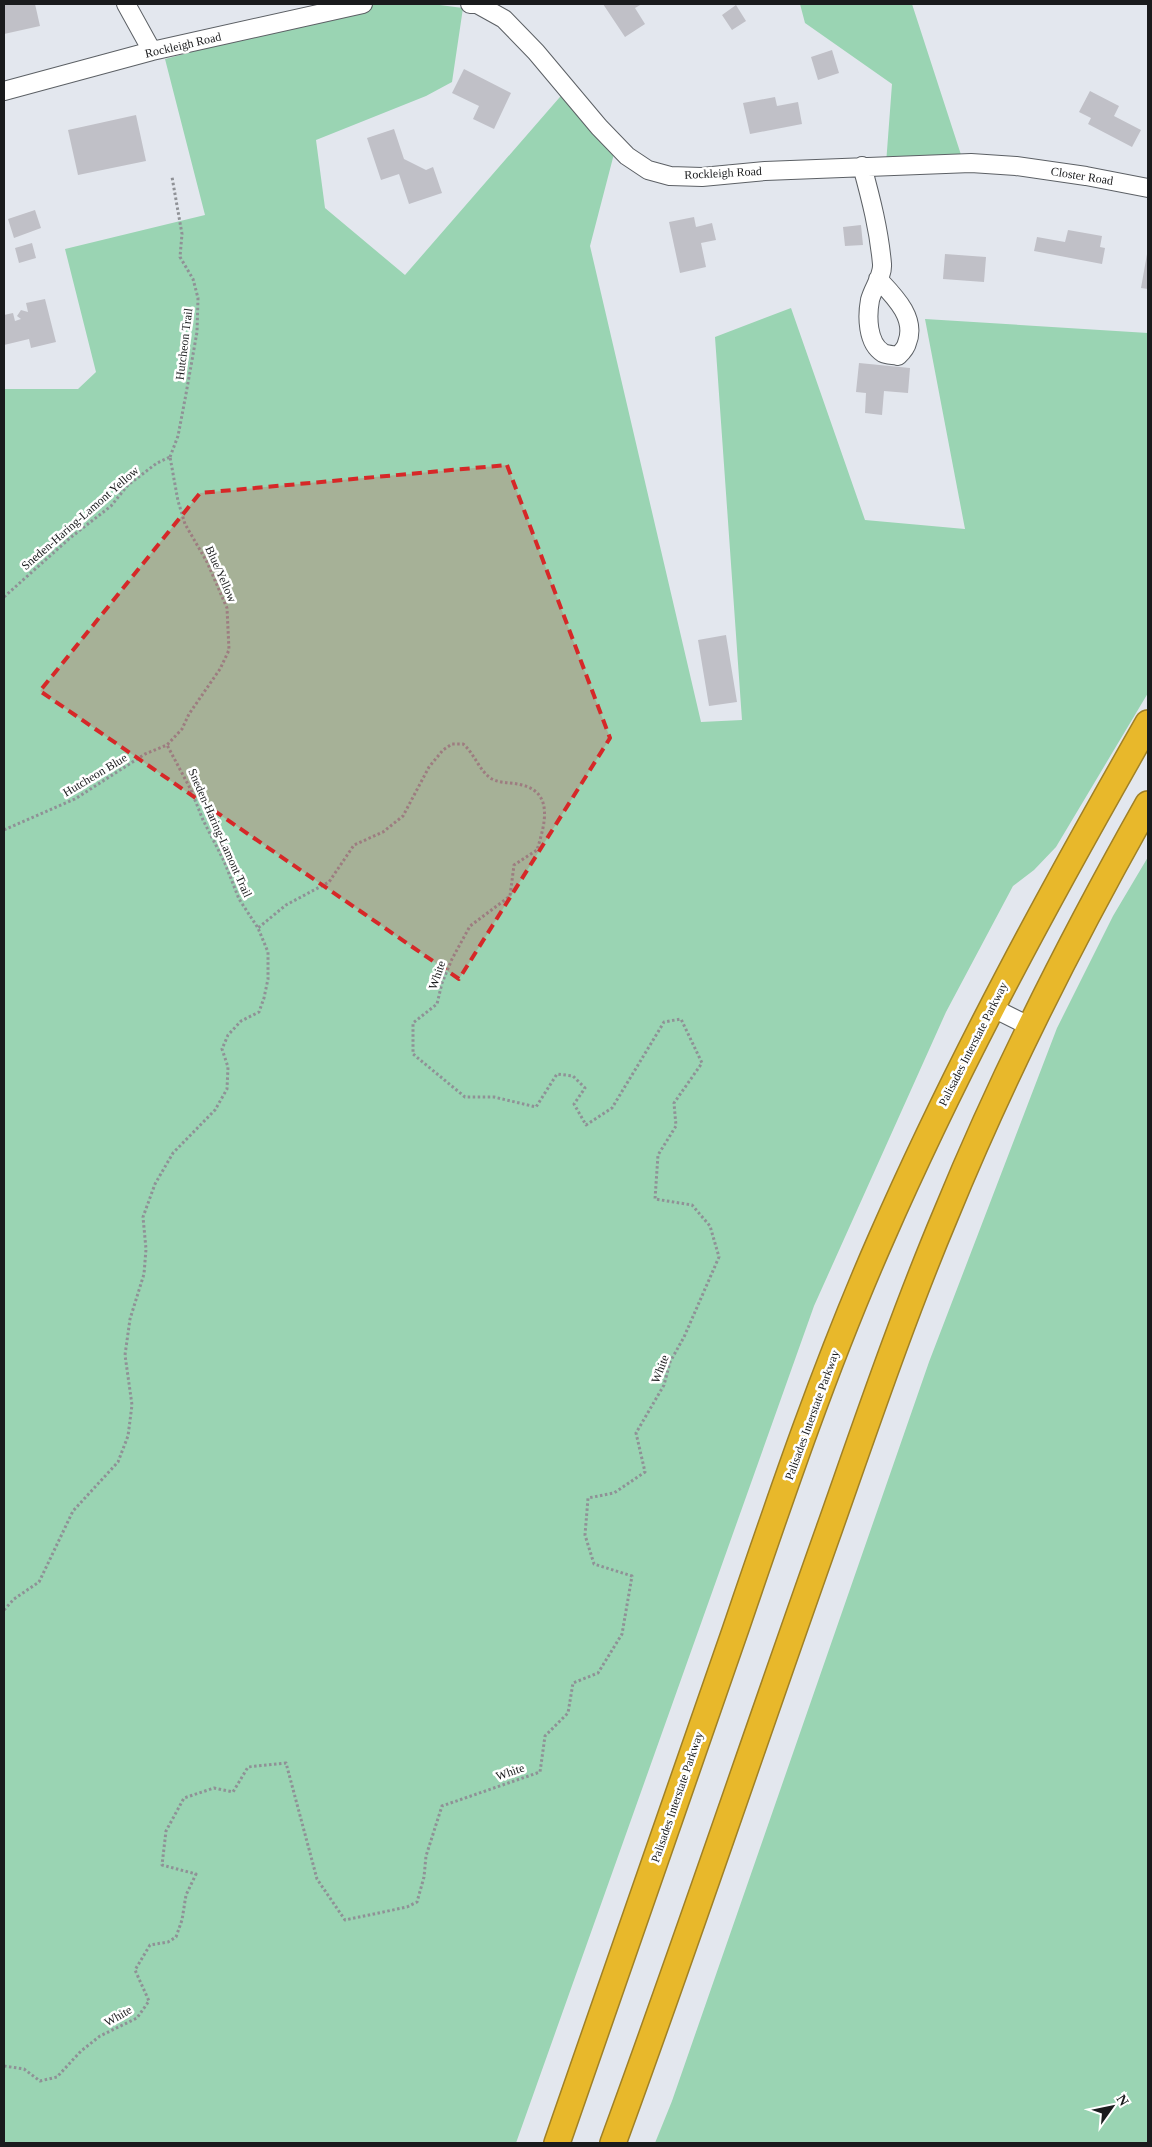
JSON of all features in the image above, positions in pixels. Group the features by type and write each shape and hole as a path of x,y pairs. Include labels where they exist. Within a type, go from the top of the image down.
{"highway":[{"name":"Palisades Interstate Parkway","path":"557,2143 762,1553 832,1361 899,1199 991,1007 1054,888 1148,723"},
{"path":"613,2143 664,2005 884,1374 944,1216 1030,1026 1071,944 1148,804"}],"street":[{"path":"126,4 152,51"},
{"name":"Rockleigh Road","path":"4,91 152,51 363,4"},
{"name":"Rockleigh Road","path":"470,4 477,4 504,19 536,52 627,156 648,170 670,176 702,177 765,171 862,166 971,163 1016,166"},
{"path":"862,166 878,229 882,267 878,279"},
{"name":"Closter Road","path":"1016,166 1086,176 1148,188"},
{"path":"991,1007 1030,1026"}],"path":[{"name":"Hutcheon Trail","path":"170,457 178,436 197,332 198,298 193,279 180,257 182,234 172,177"},
{"name":"Sneden-Haring-Lamont Yellow","path":"4,597 70,538 111,506 128,485 157,463 170,457"},
{"name":"Blue/Yellow","path":"167,746 182,729 189,714 220,668 229,650 230,631 224,600 207,562 185,524 178,500 170,457"},
{"name":"White","path":"4,2066 24,2070 40,2081 57,2077 81,2051 100,2036 137,2018 149,2001 134,1970 150,1945 168,1942 176,1937 182,1920 186,1895 196,1874 162,1866 166,1831 184,1798 214,1788 233,1792 248,1766 286,1763 317,1879 345,1920 407,1907 417,1902 424,1877 426,1856 442,1806 540,1772 545,1736 568,1713 573,1683 598,1673 622,1634 632,1576 594,1564 585,1535 588,1498 614,1493 645,1472 636,1433 664,1385 670,1362 684,1337 719,1257 710,1226 692,1205 655,1199 658,1155 676,1126 674,1103 702,1063 681,1019 664,1022 612,1108 586,1124 574,1104 585,1088 574,1076 557,1074 536,1106 494,1098 466,1097 413,1054 413,1023 437,1004 442,983 452,958 470,926 510,896 514,865 537,850 545,821 544,804 534,790 522,785 493,779 482,771 477,760 463,744 452,744 443,750 429,767 403,816 383,832 354,846 329,882 286,905 258,928"},
{"name":"Hutcheon Blue","path":"4,830 75,799 145,754 167,746"},
{"name":"Sneden-Haring-Lamont Trail","path":"4,1610 14,1599 38,1582 73,1511 118,1462 128,1436 132,1405 125,1355 130,1319 144,1274 146,1249 143,1217 154,1184 172,1153 215,1110 227,1089 228,1067 222,1049 228,1034 241,1022 259,1012 268,979 268,952 258,928 239,899 224,861 203,820 192,790 167,746"}],"highlighted area":[{"path":"507,465 610,738 459,979 40,691 200,493"}],"green space":[{"path":"374,4 432,4 463,8 452,82 426,96 316,140 325,208 405,275 566,90 615,150 590,246 701,722 742,720 715,337 791,308 865,520 965,529 925,319 1148,333 1148,693 1056,847 1034,870 1013,886 946,1012 814,1306 516,2143 4,2143 4,389 78,389 96,372 65,249 205,215 165,59"},
{"path":"800,4 912,4 964,164 886,164 892,84 805,23"},
{"path":"1148,857 1148,2143 655,2143 672,2101 929,1362 1057,1028 1113,916"}],"building":[{"path":"4,4 35,4 40,26 4,34"},
{"path":"603,4 642,4 635,8 645,24 625,37"},
{"path":"736,5 746,21 732,30 722,15"},
{"path":"832,50 839,73 818,80 811,57"},
{"path":"464,69 511,93 494,129 473,119 479,106 452,93"},
{"path":"1090,91 1119,106 1114,116 1141,130 1132,147 1088,124 1091,118 1079,112"},
{"path":"775,97 777,106 798,102 802,124 750,134 743,103"},
{"path":"136,115 146,161 78,175 68,130"},
{"path":"394,129 404,159 426,170 433,167 442,193 409,204 399,174 381,180 367,138"},
{"path":"35,210 41,228 14,238 8,219"},
{"path":"694,217 696,227 712,223 716,240 701,243 706,267 680,273 669,222"},
{"path":"861,225 863,245 845,246 843,227"},
{"path":"1068,230 1102,236 1100,247 1105,248 1102,264 1034,251 1037,237 1065,242"},
{"path":"32,243 36,258 19,263 15,248"},
{"path":"945,254 986,257 984,282 943,279"},
{"path":"1148,254 1148,289 1141,288"},
{"path":"45,299 56,342 31,348 29,339 4,345 4,315 13,313 15,321 21,319 17,316 21,310 28,312 26,303"},
{"path":"859,363 910,368 908,393 884,391 882,415 865,413 866,393 856,392"},
{"path":"726,635 737,702 709,706 698,640"}]}
